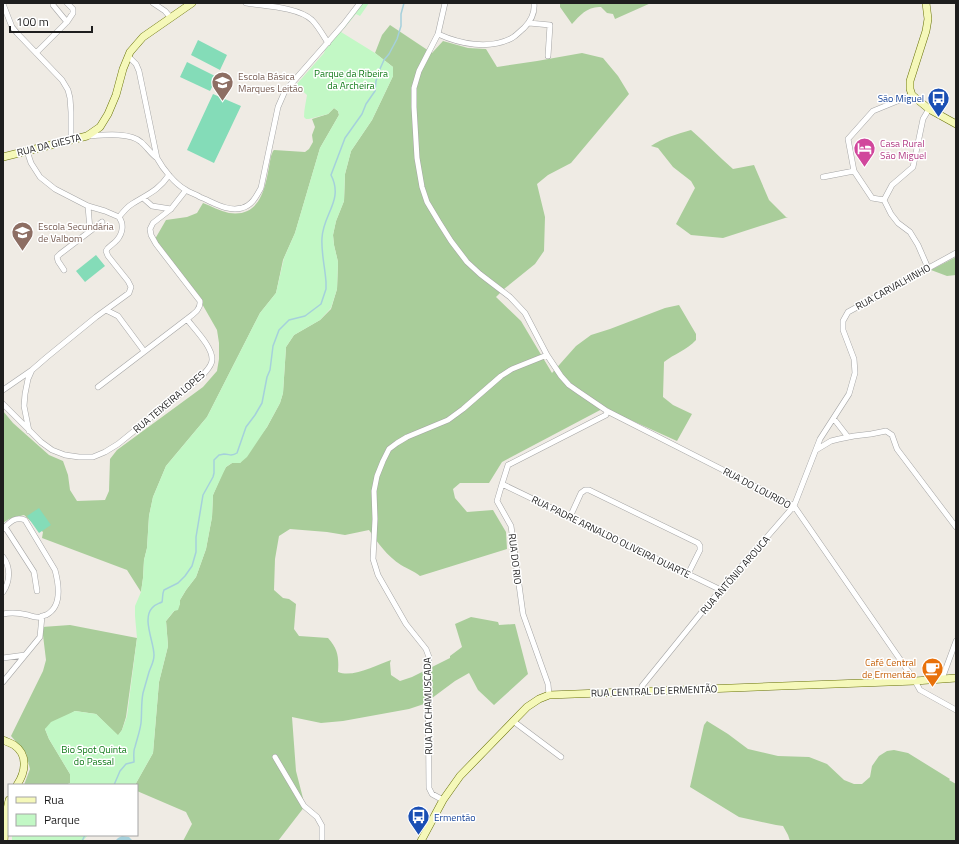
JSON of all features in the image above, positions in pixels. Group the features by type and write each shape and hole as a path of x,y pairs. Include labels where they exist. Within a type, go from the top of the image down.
{"street":[{"path":"53,3 67,22"},
{"path":"36,53 67,22 73,13 73,9 67,3"},
{"path":"153,3 165,11 171,18"},
{"name":"RUA DA GIESTA","path":"3,157 70,139 87,136 100,127 108,114 116,95 123,69 130,52 143,37 192,3"},
{"path":"246,3 284,8 307,16 313,21 328,43"},
{"path":"128,56 136,64 139,71 157,158 162,168 186,190 218,205 231,209 242,208 251,203 261,188 278,107 285,91 328,43 360,3"},
{"name":"RUA DO LOURIDO","path":"445,3 438,34 419,71 414,88 414,107 422,187 427,202 451,241 467,262 510,297 525,313 554,367 570,385 607,412 794,506 920,690 956,710"},
{"path":"438,34 472,45 498,43 513,37 529,23 535,8 534,3"},
{"path":"926,3 928,19 926,31 910,81 910,89 912,95 929,109 956,124"},
{"path":"3,4 12,27 62,80 68,90 71,112 70,139"},
{"path":"529,23 550,25 548,56"},
{"path":"884,200 872,198 854,171 848,139 873,111 912,95"},
{"path":"884,200 892,185 912,166 923,119 929,109"},
{"path":"87,136 135,138 141,141 153,156 157,158"},
{"path":"3,390 32,370 129,293 131,287 108,256 106,251 108,247 117,241 121,235 123,228 119,217 88,206 55,189 40,177 31,163 27,151"},
{"path":"823,177 854,171"},
{"path":"119,217 132,204 157,189 165,182 169,175"},
{"path":"98,387 198,310 200,306 200,301 156,244 151,236 150,229 153,223 171,209 186,190"},
{"path":"143,198 152,206 171,209"},
{"path":"884,200 891,214 898,223 910,232 918,245 928,268"},
{"path":"88,206 90,230"},
{"path":"64,270 57,257 102,222"},
{"name":"RUA CARVALHINHO","path":"816,451 820,439 849,394 855,373 854,359 842,330 843,321 848,312 956,253"},
{"path":"106,310 118,316 144,351"},
{"name":"RUA TEIXEIRA LOPES","path":"3,404 40,442 52,450 65,455 78,457 93,457 106,452 202,376 210,367 212,360 211,352 186,319"},
{"name":"RUA DA CHAMUSCADA","path":"443,800 432,794 429,788 429,657 426,649 406,624 378,576 373,559 375,520 374,491 377,476 389,449 397,443 407,437 448,420 463,410 501,376 512,369 547,354"},
{"path":"30,432 24,406 24,394 32,370"},
{"name":"RUA DO RIO","path":"550,695 548,684 523,614 511,526 497,501 508,465 606,415 607,412"},
{"path":"834,419 848,437"},
{"path":"816,451 832,441 886,431 892,435 897,449 956,527"},
{"name":"RUA ANTÓNIO AROUCA","path":"641,691 642,686 721,590 794,506 816,451"},
{"name":"RUA PADRE ARNALDO OLIVEIRA DUARTE","path":"502,484 721,590"},
{"path":"570,517 581,493 585,490 589,490 698,543 700,550 688,574"},
{"path":"3,614 9,612 26,614 39,618 51,612 55,607 58,590 58,579 55,570 25,520 20,518 15,519 4,528 34,572 37,591"},
{"path":"3,558 9,570 7,587 3,592"},
{"path":"3,682 40,637 42,616"},
{"path":"942,679 956,641"},
{"path":"3,658 25,655"},
{"name":"RUA CENTRAL DE ERMENTÃO","path":"421,841 443,800 460,776 527,707 539,699 550,695 915,681 956,678"},
{"path":"513,721 561,757"},
{"path":"3,740 20,750 24,761 25,766 18,784"},
{"path":"275,757 304,806 317,817 322,826 322,841"},
{"path":"4,841 8,805"}],"green space":[{"name":"Parque da Ribeira da Archeira","path":"363,3 369,3 360,16 356,14 341,32 375,53 393,67 393,76 372,120 351,151 345,174 344,201 336,221 333,235 338,262 337,289 331,308 320,320 294,335 286,347 283,393 280,403 267,427 247,457 240,463 232,463 226,467 213,495 212,517 206,549 196,577 180,600 178,610 174,611 166,621 168,646 159,682 153,753 136,784 68,784 70,783 70,774 49,739 45,729 51,722 75,711 96,714 118,735 122,730 127,716 137,638 135,606 141,592 144,560 147,548 149,516 153,497 166,466 207,417 260,313 276,293 284,258 295,233 320,148 339,115 338,111 334,108 328,114 306,119 304,114 307,95 296,85 324,53 324,47"},
{"path":"560,3 651,3 615,19 613,14 607,13 601,7 592,8 581,14 572,24 560,7"},
{"path":"390,25 432,53 443,41 468,48 486,49 497,67 582,53 603,58 618,76 629,94 571,163 548,175 537,184 545,217 544,251 535,264 496,297 521,321 552,373 576,346 591,335 665,308 679,305 696,334 696,340 689,347 664,362 663,397 673,405 692,414 677,441 604,408 502,462 489,483 460,483 453,489 455,498 467,512 493,510 506,532 507,549 420,576 391,558 369,530 345,535 290,529 279,536 275,559 274,590 283,598 289,599 296,604 294,629 299,636 328,638 334,646 337,654 338,672 358,672 391,660 391,675 400,681 412,677 450,658 450,656 462,647 455,624 471,617 498,622 499,625 515,624 528,674 494,705 478,690 469,673 455,681 424,704 409,709 343,721 321,723 292,717 296,771 305,806 278,841 183,841 192,824 186,812 138,791 138,784 136,784 153,753 159,682 168,646 166,621 180,604 180,600 196,577 206,549 212,517 213,495 222,474 226,467 232,463 240,463 267,427 280,403 283,393 286,347 294,335 320,320 331,309 337,289 338,262 333,235 336,221 344,201 345,174 351,151 372,120 393,76 393,67 375,53 382,35"},
{"path":"198,40 227,55 220,70 191,55"},
{"path":"187,62 217,77 210,91 180,77"},
{"path":"213,94 241,106 214,163 187,150"},
{"path":"334,108 338,111 339,115 320,148 295,233 283,260 276,293 260,313 207,417 166,466 153,497 149,516 147,548 144,560 141,592 127,570 42,538 43,532 24,515 9,519 3,523 3,411 13,423 49,455 63,461 68,475 70,490 77,501 105,500 109,491 110,459 117,450 203,387 217,371 219,343 217,330 197,295 155,239 166,220 187,217 197,213 203,203 229,213 241,213 250,210 261,196 265,186 273,151 305,152 309,149 313,142 312,135 315,127 312,119 328,114"},
{"path":"691,130 733,169 754,165 769,200 786,217 788,217 723,238 691,235 676,224 695,188 691,181 673,167 658,148 651,146 665,138"},
{"path":"96,255 105,266 85,282 76,271"},
{"path":"956,257 956,275 947,276 931,270"},
{"path":"39,508 51,525 39,533 27,516"},
{"path":"70,625 137,638 126,717 122,730 118,736 96,714 75,711 45,729 49,739 70,774 70,783 68,784 24,784 30,769 26,753 11,736 43,671 46,660 42,627"},
{"path":"707,721 748,749 778,756 809,757 827,764 844,780 854,784 862,784 870,777 872,766 879,756 887,751 894,750 908,753 956,784 956,841 790,841 783,826 739,817 690,787 704,725"},
{"path":"12,836 87,836 83,841 12,841"}],"water":[{"path":"122,836 129,837 133,841 115,841"}],"waterway":[{"path":"114,784 120,771 126,764 134,762 134,750 141,723 143,693 154,657 154,650 148,624 149,613 154,606 162,602 164,590 178,583 192,566 196,552 196,537 203,495 213,477 214,460 219,455 232,455 237,453 246,427 262,403 267,377 270,370 273,346 279,330 289,320 305,316 321,304 326,289 326,276 322,249 323,229 332,207 335,192 331,175 345,138 362,114 366,104 375,91 379,71 397,39 401,26 401,14 404,3"},
{"path":"82,841 84,836"}],"place":[{"name":"Escola Básica Marques Leitão","path":"223,102"},
{"name":"São Miguel","path":"939,118"},
{"name":"Casa Rural São Miguel","path":"864,168"},
{"name":"Escola Secundária de Valbom","path":"23,252"},
{"name":"Café Central de Ermentão","path":"932,688"},
{"name":"Ermentão","path":"419,836"}],"park label":[{"name":"Bio Spot Quinta do Passal","path":"94,754"}]}
